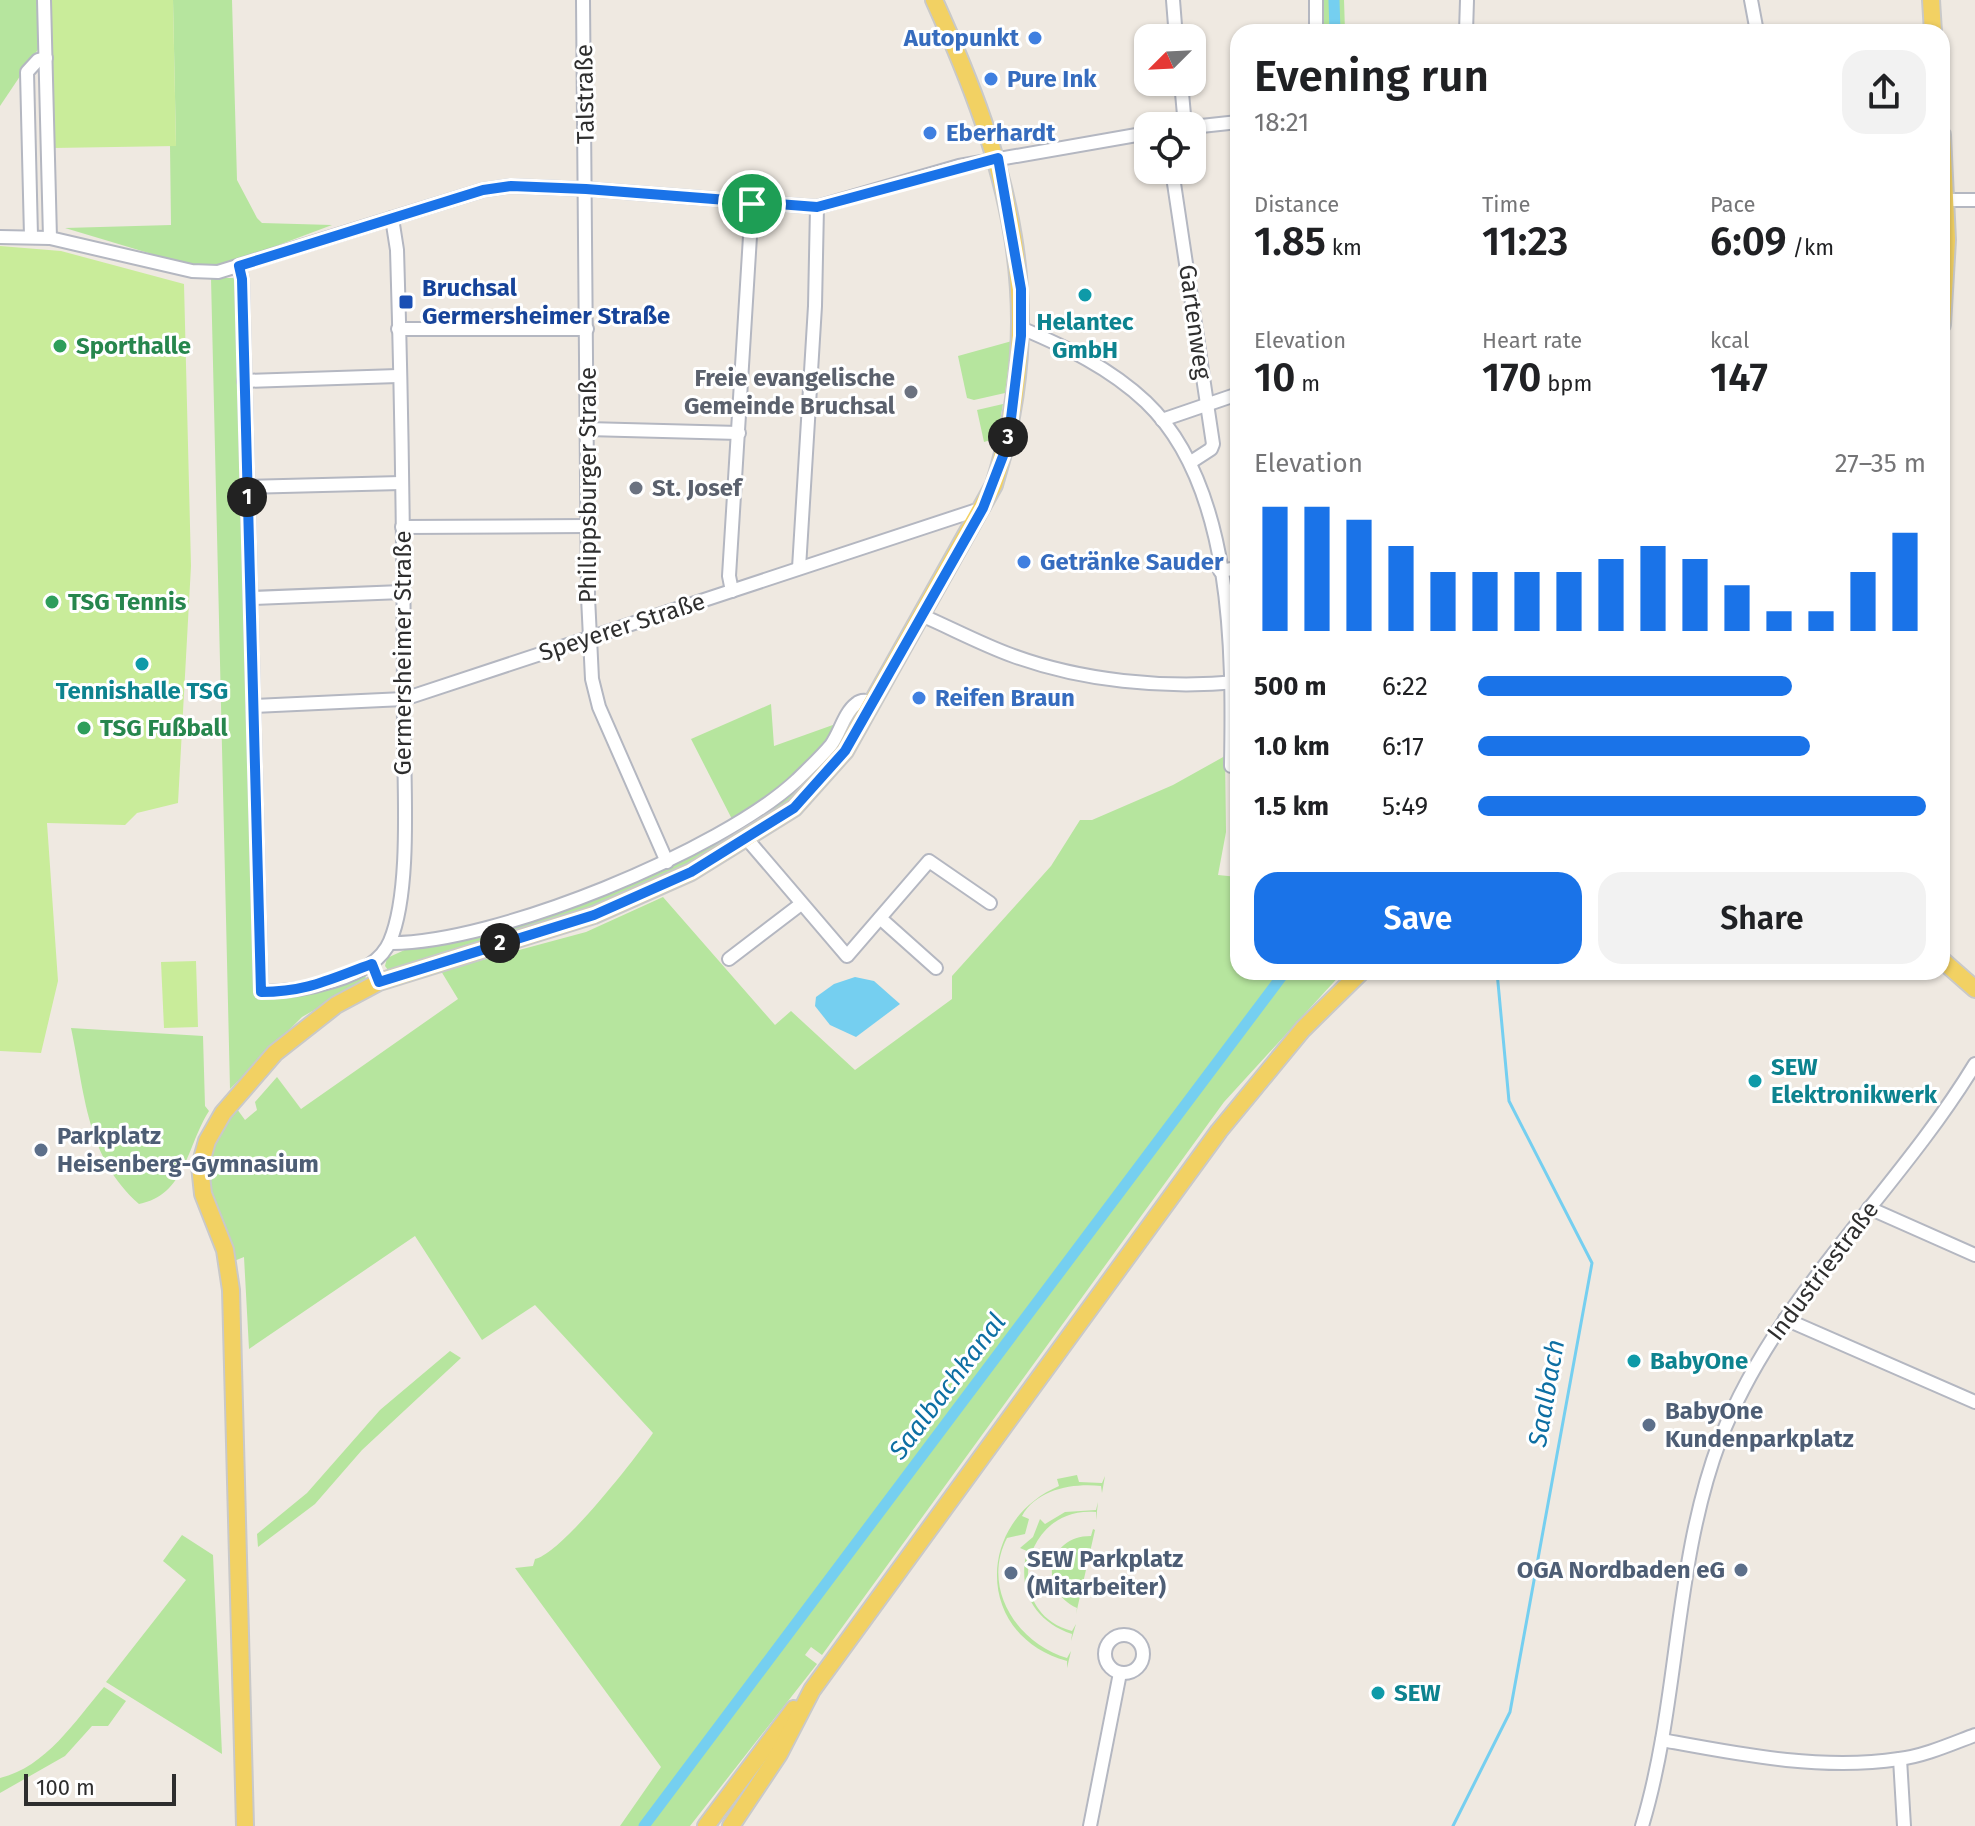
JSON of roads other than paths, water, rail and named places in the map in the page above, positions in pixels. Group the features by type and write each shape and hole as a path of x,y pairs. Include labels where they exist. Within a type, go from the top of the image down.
{"main road":[{"path":"245,1826 231,1290 225,1250 203,1194 200,1166 207,1141 223,1113 249,1081 312,1021 379,982 594,915 691,872 747,839 807,796 845,751 983,508 1008,443 1021,328 1020,276 998,158 934,0"},
{"path":"1931,0 1932,24"},
{"path":"1950,966 1969,979 1975,989"},
{"path":"706,1826 777,1730 812,1690 1219,1131 1303,1029 1353,980"},
{"path":"731,1826 779,1754 812,1690"}],"street":[{"path":"44,0 50,238"},
{"name":"Talstraße","path":"583,0 586,189"},
{"path":"1173,0 1175,24"},
{"path":"1316,0 1316,24"},
{"path":"1466,24 1467,0"},
{"path":"1751,0 1756,24"},
{"path":"31,236 27,72 38,60 46,58"},
{"path":"1206,125 1230,123"},
{"path":"0,237 50,238 192,271 218,272 483,190 511,186 586,189 817,207 998,158 1134,135"},
{"name":"Gartenweg","path":"1174,184 1211,449 1191,462"},
{"name":"Philippsburger Straße","path":"586,189 587,526 592,679 599,707 667,862"},
{"path":"1950,200 1975,200"},
{"path":"732,591 729,576 752,204"},
{"path":"799,568 815,306 817,207"},
{"name":"Germersheimer Straße","path":"390,943 403,861 404,699 397,250 392,218"},
{"path":"239,266 242,279 261,992 294,992 317,986 372,964 390,943 420,943 524,915 667,862 755,815 832,743 854,704 863,700 873,703"},
{"path":"1021,328 1072,350 1119,380 1162,420 1191,462 1210,520 1230,640"},
{"path":"398,329 587,329"},
{"path":"244,381 398,376"},
{"path":"1162,420 1230,396"},
{"path":"587,429 739,433"},
{"path":"247,487 401,483"},
{"name":"Speyerer Straße","path":"253,706 404,699 983,508"},
{"path":"402,527 587,526"},
{"path":"1220,571 1230,569"},
{"path":"251,598 402,592"},
{"path":"921,615 1012,656 1084,674 1160,684 1230,682"},
{"path":"747,839 847,956 929,861 990,903"},
{"path":"729,959 801,904"},
{"path":"880,918 936,968"},
{"path":"372,964 379,982"},
{"name":"Industriestraße","path":"1642,1826 1662,1740 1687,1559 1706,1481 1732,1413 1785,1319 1975,1064"},
{"path":"1869,1208 1975,1255"},
{"path":"1785,1319 1975,1402"},
{"path":"1090,1826 1120,1673"},
{"path":"1662,1740 1760,1757 1818,1761 1900,1759 1975,1735"},
{"path":"1900,1759 1904,1826"}],"water":[{"path":"855,977 874,981 900,1004 856,1037 830,1025 815,1006 816,997 834,984"}],"waterway":[{"name":"Saalbach","path":"1334,0 1335,24"},
{"name":"Saalbachkanal","path":"644,1826 1279,980"},
{"name":"Saalbach","path":"1453,1826 1510,1712 1592,1263 1509,1101 1498,980"}],"place":[{"name":"Autopunkt","path":"1035,38"},
{"name":"Pure Ink","path":"991,79"},
{"name":"Eberhardt","path":"930,133"},
{"name":"Helantec GmbH","path":"1085,295"},
{"name":"Bruchsal Germersheimer Straße","path":"406,302"},
{"name":"Sporthalle","path":"60,346"},
{"name":"Freie evangelische Gemeinde Bruchsal","path":"911,392"},
{"name":"St. Josef","path":"636,488"},
{"name":"Getränke Sauder","path":"1024,562"},
{"name":"TSG Tennis","path":"52,602"},
{"name":"Tennishalle TSG","path":"142,664"},
{"name":"Reifen Braun","path":"919,698"},
{"name":"TSG Fußball","path":"84,728"},
{"name":"SEW Elektronikwerk","path":"1755,1081"},
{"name":"Parkplatz Heisenberg-Gymnasium","path":"41,1150"},
{"name":"BabyOne","path":"1634,1361"},
{"name":"BabyOne Kundenparkplatz","path":"1649,1425"},
{"name":"OGA Nordbaden eG","path":"1741,1570"},
{"name":"SEW Parkplatz (Mitarbeiter)","path":"1011,1573"},
{"name":"SEW","path":"1378,1693"}]}
